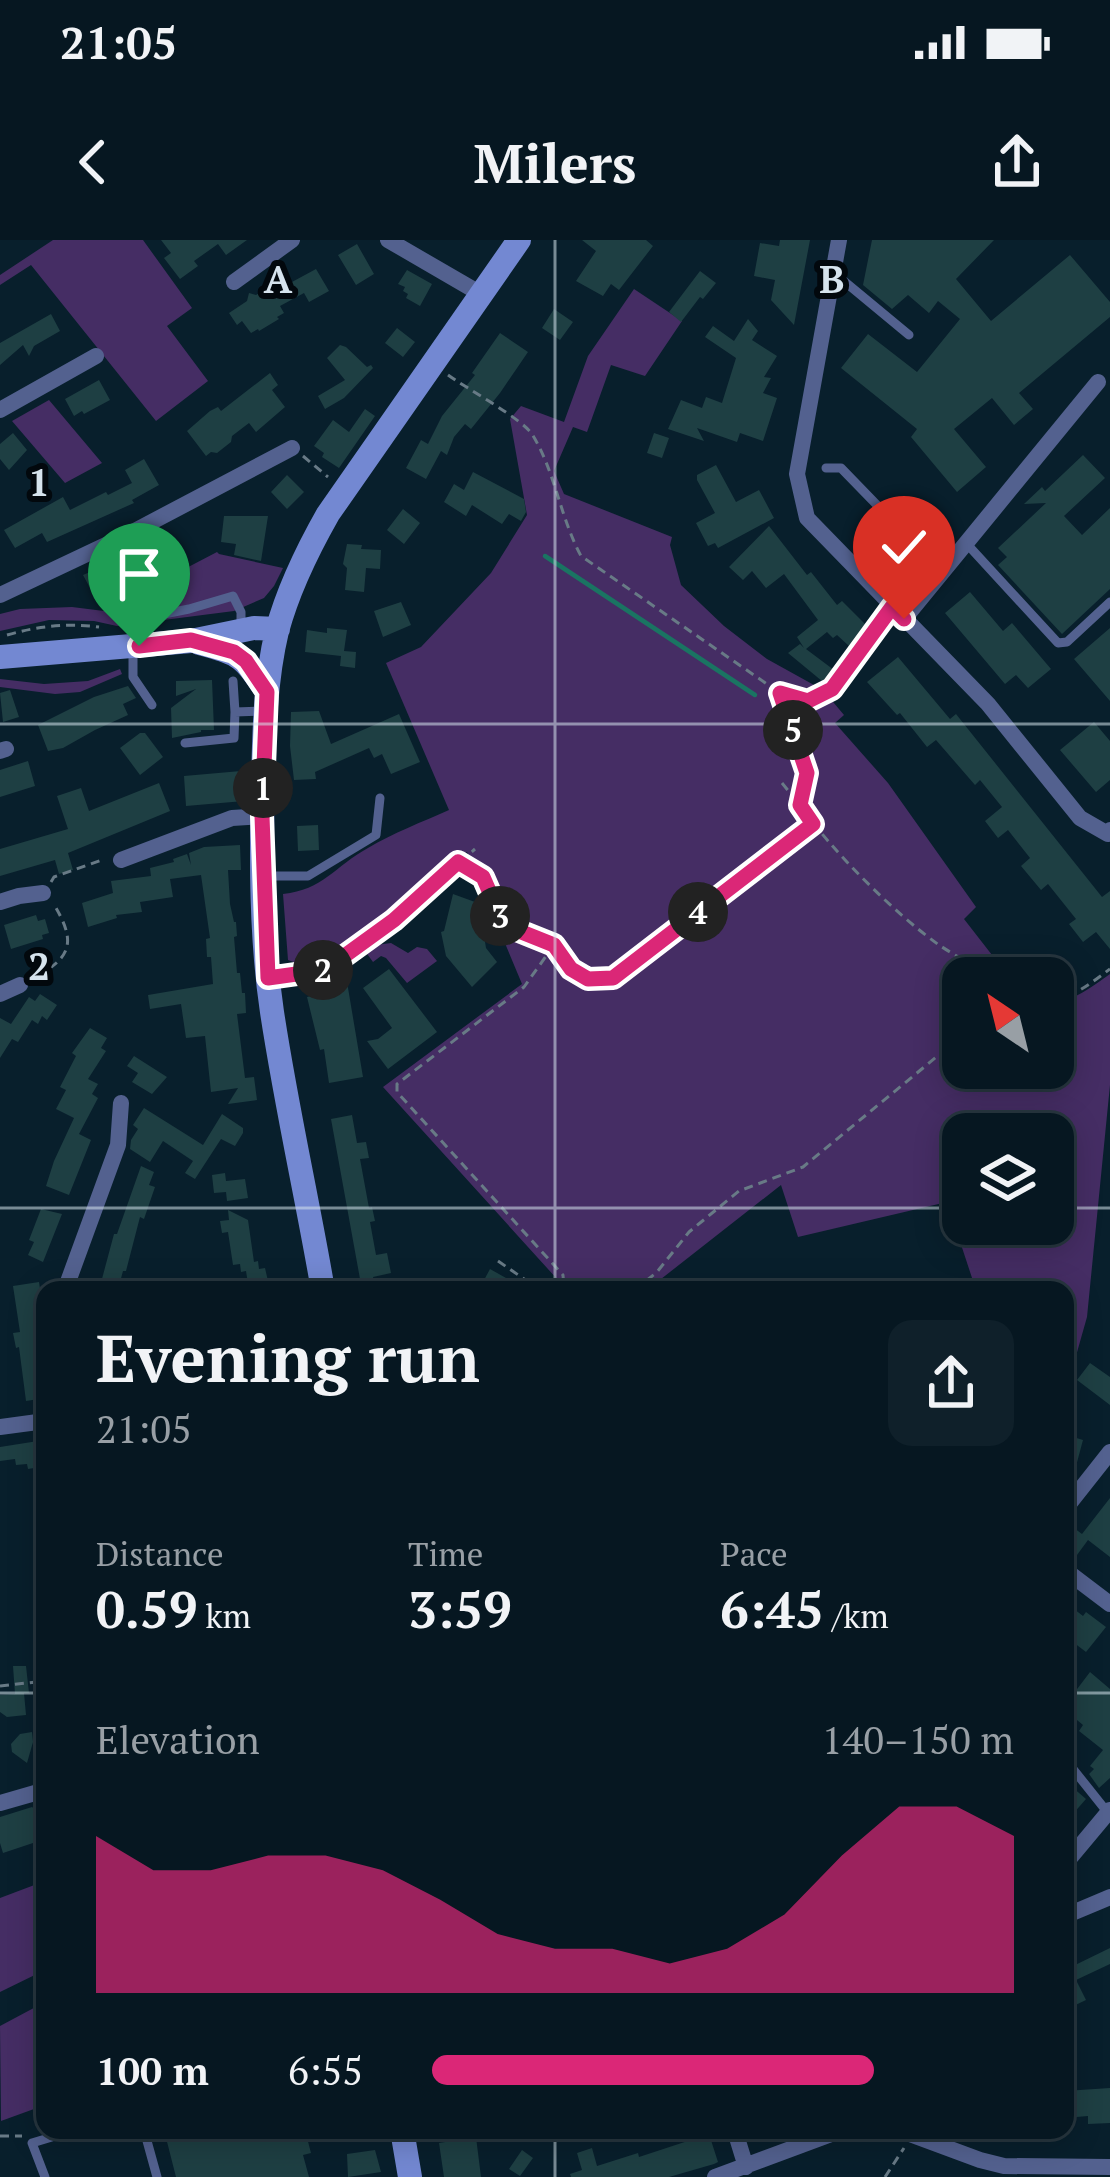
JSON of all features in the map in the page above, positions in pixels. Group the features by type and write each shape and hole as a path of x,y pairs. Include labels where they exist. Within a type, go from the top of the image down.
{"main road":[{"path":"321,1281 268,978 262,816 267,701 278,629 306,555 345,488 519,240"},
{"path":"0,657 191,640 241,629 278,629"},
{"path":"191,640 234,652 246,661 267,701"},
{"path":"404,2139 410,2177"}],"street":[{"path":"234,282 292,240"},
{"path":"388,240 481,294"},
{"path":"839,240 797,474 807,518 988,704 1080,818 1108,834 1110,830"},
{"path":"0,410 96,356"},
{"path":"898,613 942,572 1098,382"},
{"path":"0,595 292,448"},
{"path":"121,860 232,818 262,816"},
{"path":"0,902 43,893"},
{"path":"0,994 20,985"},
{"path":"68,1281 118,1145 121,1103"},
{"path":"0,1427 36,1421"},
{"path":"1074,1498 1110,1452"},
{"path":"1074,1577 1110,1604"},
{"path":"0,1803 36,1795"},
{"path":"1074,1853 1109,1812"},
{"path":"1074,1912 1110,1897"},
{"path":"738,2139 746,2167"},
{"path":"716,2177 819,2139"},
{"path":"923,2139 1004,2166 1110,2167"}],"lane":[{"path":"833,272 909,335"},
{"path":"826,468 841,468 942,572"},
{"path":"966,543 1058,643 1067,641 1110,602"},
{"path":"152,705 133,677 138,628 144,618 233,596 241,612 241,629"},
{"path":"185,743 234,738 233,681"},
{"path":"235,712 267,701"},
{"path":"263,876 308,876 376,835 380,798"},
{"path":"268,978 325,970 394,920"},
{"path":"1074,1770 1109,1812"},
{"path":"45,2139 32,2143 45,2177"},
{"path":"147,2139 158,2177"}],"path":[{"path":"432,364 530,430 581,556 780,693 808,701 832,689 898,613"},
{"path":"292,448 345,488"},
{"path":"0,637 62,624"},
{"path":"780,693 807,773 800,805"},
{"path":"782,783 813,824 891,903 960,957"},
{"path":"458,862 483,877 504,925 554,945 571,969 588,979 613,978 813,824"},
{"path":"394,920 475,849"},
{"path":"20,985 60,962 68,952 56,906 43,893 55,877 112,857 121,860"},
{"path":"554,945 524,987 397,1084 397,1092 563,1275 563,1281"},
{"path":"1074,993 1110,970"},
{"path":"646,1281 689,1232 739,1191 803,1167 942,1052"},
{"path":"498,1261 527,1281"},
{"path":"0,1686 36,1682"},
{"path":"885,2177 902,2139"}],"shaded area":[{"path":"53,240 143,240 192,308 167,326 208,381 156,421 31,265 0,285 0,275"},
{"path":"634,289 682,321 645,376 611,365 587,432 573,427 554,471 564,494 672,537 681,585 767,659 823,690 844,715 835,723 888,783 976,907 964,919 994,957 942,957 942,1089 1074,1089 1074,997 1110,974 1110,1085 1087,1317 1074,1363 1074,1281 973,1281 961,1245 1074,1245 1074,1113 942,1113 942,1203 798,1237 781,1185 658,1281 559,1281 383,1087 522,984 467,852 324,960 302,965 288,960 283,894 309,888 378,843 449,810 386,663 421,647 491,573 527,515 510,419 521,406 564,422 588,356"},
{"path":"49,400 102,463 65,483 12,421"},
{"path":"217,552 283,568 264,598 234,611 117,626 49,620 0,631 0,614 20,609 104,611"},
{"path":"120,669 122,674 80,692 0,687 0,679 44,684 88,681"},
{"path":"391,943 408,953 417,947 427,949 437,961 407,983 386,958 373,962 365,951"},
{"path":"36,1884 36,1974 0,1992 0,1898"},
{"path":"36,2007 36,2108 1,2121 0,2026"}],"building":[{"path":"161,240 247,240 226,255 218,244 194,261 198,266 180,279 164,258 171,253"},
{"path":"582,240 646,240 653,246 619,290 611,284 603,296 576,281 596,251"},
{"path":"780,240 810,240 794,325 771,300 775,280 754,276 760,243 779,246"},
{"path":"872,240 994,240 956,279 991,321 1070,255 1110,302 1110,317 1019,393 1033,409 1014,425 992,398 954,429 986,467 957,492 911,437 917,429 841,368 868,334 917,372 960,319 938,301 929,313 908,295 892,309 863,285"},
{"path":"357,244 374,274 356,285 338,255"},
{"path":"316,269 329,291 309,302 304,293 280,306 284,313 279,319 259,331 251,333 242,321 237,325 229,313 247,301 249,293 256,295 275,284 279,289"},
{"path":"407,270 432,284 420,306 406,298 405,287 398,284"},
{"path":"700,271 716,283 681,322 669,312"},
{"path":"554,309 573,322 560,340 542,328"},
{"path":"51,314 60,331 34,346 29,356 23,345 0,365 0,343"},
{"path":"748,319 758,331 752,340 777,356 764,377 771,378 763,393 777,398 763,441 740,433 737,442 697,428 704,441 668,429 681,400 702,408 706,397 722,403 736,358 705,337 713,326 734,341"},
{"path":"397,328 415,342 403,357 385,343"},
{"path":"500,333 528,352 500,393 471,429 465,424 447,455 441,451 426,479 406,468 421,440 428,444"},
{"path":"340,345 373,368 344,398 325,409 318,396 345,380 327,358"},
{"path":"270,373 278,385 272,390 285,407 256,432 249,423 217,453 206,456 187,431"},
{"path":"99,380 110,400 74,416 65,399"},
{"path":"365,409 375,416 339,468 314,446 333,420 349,432"},
{"path":"13,433 27,450 9,470 0,459 0,444"},
{"path":"654,433 669,438 662,458 647,453"},
{"path":"1083,455 1105,478 1064,516 1082,535 1110,508 1110,589 1062,634 998,565 1007,557 998,548 1046,503 1024,504"},
{"path":"144,459 159,485 132,500 134,503 47,542 42,533 15,548 4,530 63,497 70,510 132,483 125,470"},
{"path":"716,465 736,502 759,490 774,518 718,548 715,543 708,546 696,523 715,513 697,475"},
{"path":"473,472 524,499 526,512 521,521 509,514 502,524 472,505 466,516 444,502 454,484 464,490"},
{"path":"287,475 304,492 287,509 271,492"},
{"path":"403,509 420,523 404,544 387,530"},
{"path":"224,516 268,516 261,561 234,555 236,544 221,542"},
{"path":"769,526 807,575 811,572 837,605 842,601 868,627 849,646 827,632 806,649 838,673 828,686 788,653 800,644 804,648 797,637 818,620 784,574 766,588 752,571 743,580 729,567"},
{"path":"159,535 174,566 161,572 147,541"},
{"path":"347,544 381,550 380,569 366,568 364,592 345,590"},
{"path":"113,562 121,578 111,583 114,589 100,596 83,575"},
{"path":"970,592 1003,631 1012,623 1051,669 1028,688 1016,675 1005,684 945,613"},
{"path":"401,602 411,625 383,637 374,611"},
{"path":"327,628 347,630 344,651 356,652 355,668 340,666 341,656 305,652 307,630 327,633"},
{"path":"1110,628 1110,701 1074,659"},
{"path":"898,657 950,719 956,714 1102,897 1110,891 1110,949 1096,932 1083,942 1069,924 1076,919 1048,884 1041,890 1021,866 1030,858 1008,830 998,838 985,821 1002,807 980,780 975,785 936,740 927,747 867,682"},
{"path":"212,680 214,730 172,738 171,708 196,689 176,696 176,681"},
{"path":"128,686 136,698 123,704 128,715 48,751 38,725"},
{"path":"10,690 19,717 3,722 0,693"},
{"path":"319,711 331,744 399,714 420,762 391,774 382,754 374,758 369,748 315,772 316,779 294,780 291,712"},
{"path":"1094,722 1110,741 1110,780 1096,792 1060,750"},
{"path":"145,733 163,757 140,775 120,748"},
{"path":"28,761 35,786 0,797 0,770"},
{"path":"241,771 244,801 186,806 184,776"},
{"path":"159,783 170,811 68,853 73,870 59,874 55,860 0,876 0,849 68,829 57,796 81,788 89,811"},
{"path":"318,825 319,850 298,851 297,826"},
{"path":"240,845 241,870 228,870 237,973 245,993 246,1013 237,1014 245,1078 254,1077 257,1100 228,1104 238,1088 211,1092 205,1036 186,1038 181,1004 150,1009 148,995 213,984 201,875 170,879 173,897 140,902 142,912 116,915 88,927 82,903 113,893 111,881 151,876 150,868 187,854 191,865 189,853 204,847"},
{"path":"453,894 486,906 482,923 486,948 497,962 472,987 446,956 441,932"},
{"path":"36,915 38,921 45,919 49,933 11,949 4,925"},
{"path":"389,969 437,1032 388,1069 367,1041 392,1028 363,988"},
{"path":"347,982 363,1077 329,1083 307,997"},
{"path":"40,994 57,1005 47,1020 42,1016 38,1024 32,1020 0,1058 0,1018 11,1024 29,997 35,1001"},
{"path":"90,1028 107,1038 101,1048 106,1051 88,1079 98,1084 92,1094 98,1098 79,1134 91,1140 69,1195 46,1186 74,1118 56,1109 66,1090 60,1087 76,1056 72,1053"},
{"path":"134,1056 167,1077 152,1094 132,1082 138,1073 127,1066"},
{"path":"144,1108 203,1145 222,1114 243,1128 243,1133 235,1146 221,1139 195,1179 185,1173 193,1161 163,1141 150,1162 130,1149 138,1129 133,1125"},
{"path":"352,1115 357,1143 366,1142 369,1158 360,1159 375,1221 370,1222 376,1255 387,1253 391,1273 373,1277 374,1281 360,1281 331,1119"},
{"path":"141,1166 154,1172 149,1185 155,1187 144,1219 140,1217 126,1271 120,1281 101,1281"},
{"path":"225,1173 226,1181 245,1179 248,1198 227,1201 226,1192 214,1193 212,1175"},
{"path":"41,1209 62,1214 43,1262 28,1255"},
{"path":"228,1210 248,1220 254,1262 258,1261 259,1269 265,1268 268,1281 248,1281 240,1264 233,1265 228,1232 222,1233 220,1221 229,1220"},
{"path":"490,1269 511,1281 484,1281"},
{"path":"36,1282 36,1399 26,1401 13,1333 20,1332 13,1286"},
{"path":"1090,1363 1110,1377 1110,1405 1077,1380"},
{"path":"1074,1437 1083,1440 1074,1465"},
{"path":"36,1441 36,1468 16,1465 15,1459 0,1461 0,1447"},
{"path":"1110,1498 1110,1557 1088,1540 1077,1555 1074,1553 1074,1528 1082,1534"},
{"path":"1074,1609 1106,1627 1086,1652 1074,1643"},
{"path":"13,1666 26,1666 29,1693 24,1693 26,1715 7,1717 0,1712 0,1695 15,1694"},
{"path":"1090,1672 1110,1689 1110,1778 1099,1788 1089,1774 1103,1750 1079,1731 1083,1725 1074,1718 1074,1693"},
{"path":"32,1732 27,1763 12,1752 11,1744 20,1734"},
{"path":"1074,1789 1086,1799 1074,1813"},
{"path":"32,1807 36,1810 36,1842 3,1853 0,1817"},
{"path":"1110,1948 1110,1964 1076,1980 1086,2000 1074,2006 1074,1966"},
{"path":"1110,2088 1110,2123 1088,2124 1088,2116 1074,2117 1074,2090"},
{"path":"166,2139 307,2139 311,2153 303,2155 309,2177 176,2177"},
{"path":"476,2139 481,2177 444,2177 439,2143"},
{"path":"694,2139 711,2139 718,2162 669,2177 570,2174 582,2170 577,2153 592,2148 597,2166 638,2153 639,2157"},
{"path":"375,2150 381,2172 348,2177 347,2154"},
{"path":"522,2150 533,2158 520,2176 509,2169"}],"waterway":[{"path":"545,556 755,695"}],"route":[{"path":"139,646 191,640 234,652 267,692 262,816 268,978 325,970 394,920 458,862 483,877 504,925 554,945 571,969 588,979 613,978 813,824 800,805 807,773 780,693 808,701 832,689 892,607 904,619"}]}
